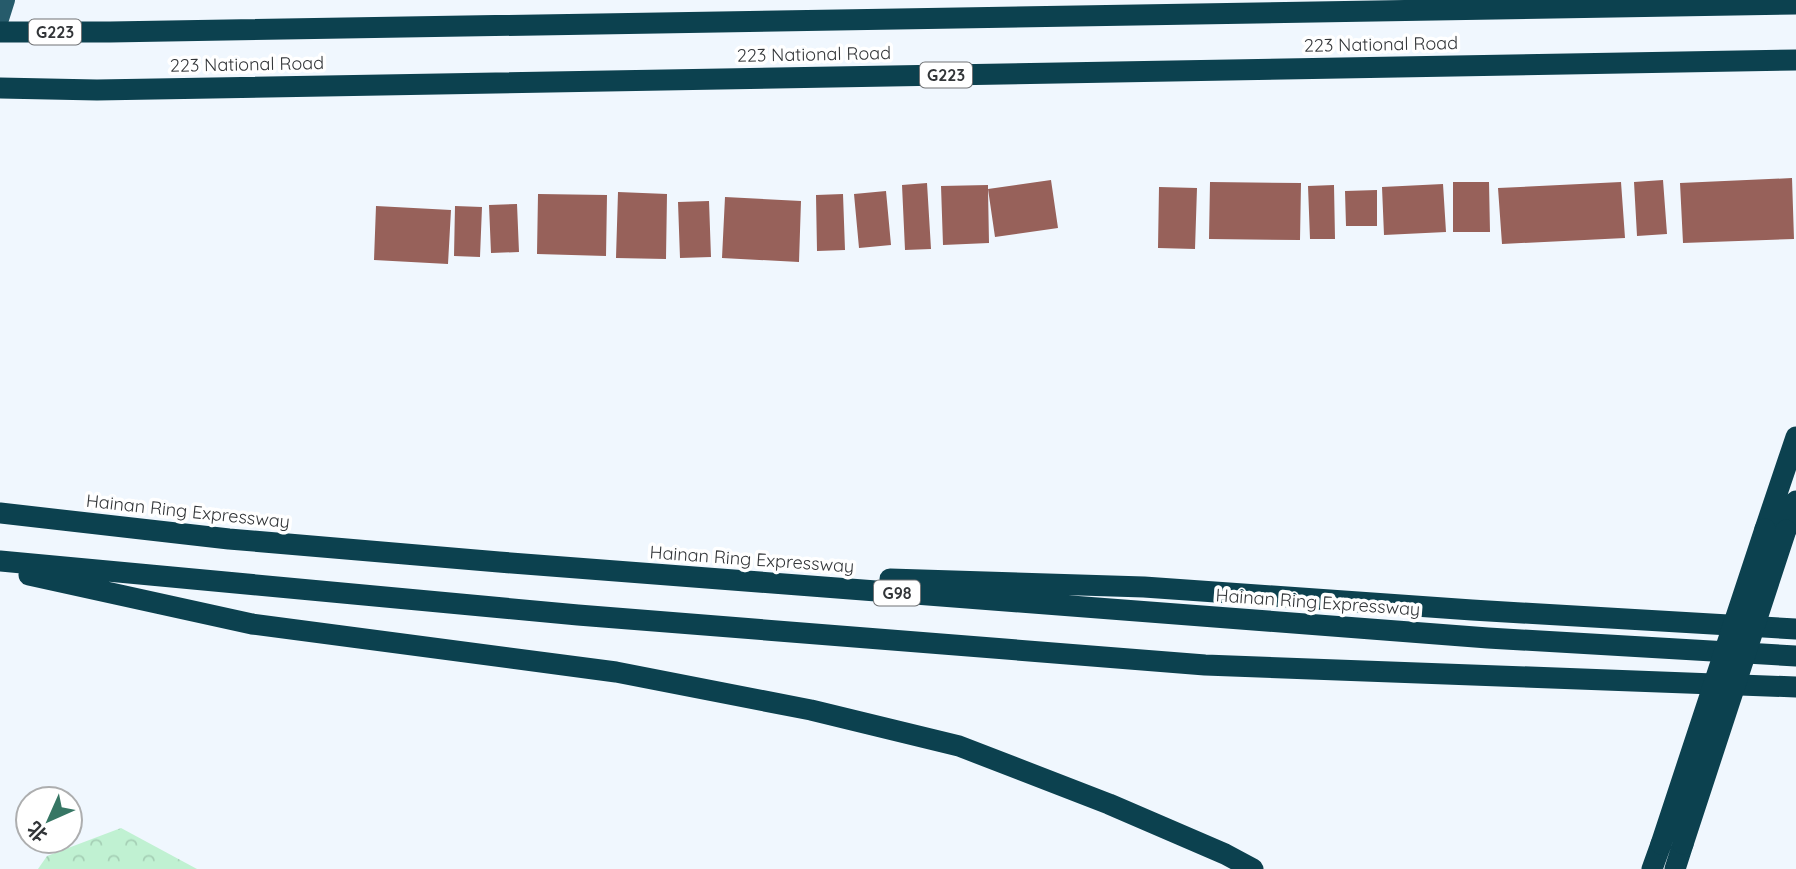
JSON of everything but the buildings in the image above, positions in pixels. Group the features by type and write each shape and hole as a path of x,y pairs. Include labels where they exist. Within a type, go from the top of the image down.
{"highway":[{"name":"223 National Road","path":"0,32 1796,4"},
{"name":"223 National Road","path":"0,89 97,90 1796,60"},
{"path":"1675,869 1775,530 1796,437"},
{"path":"1652,869 1775,530 1796,501"},
{"name":"Hainan Ring Expressway","path":"0,513 229,539 703,578 1488,638 1796,656"},
{"path":"0,561 578,615 1205,665 1796,687"},
{"path":"0,569 252,625 616,672 825,713 959,746 1109,804 1225,854 1253,869"},
{"path":"703,578 869,578 1144,587 1796,629"}],"main road":[{"path":"0,19 6,0"}],"green space":[{"path":"121,828 197,869 38,869 50,855 84,855 84,842"}]}
